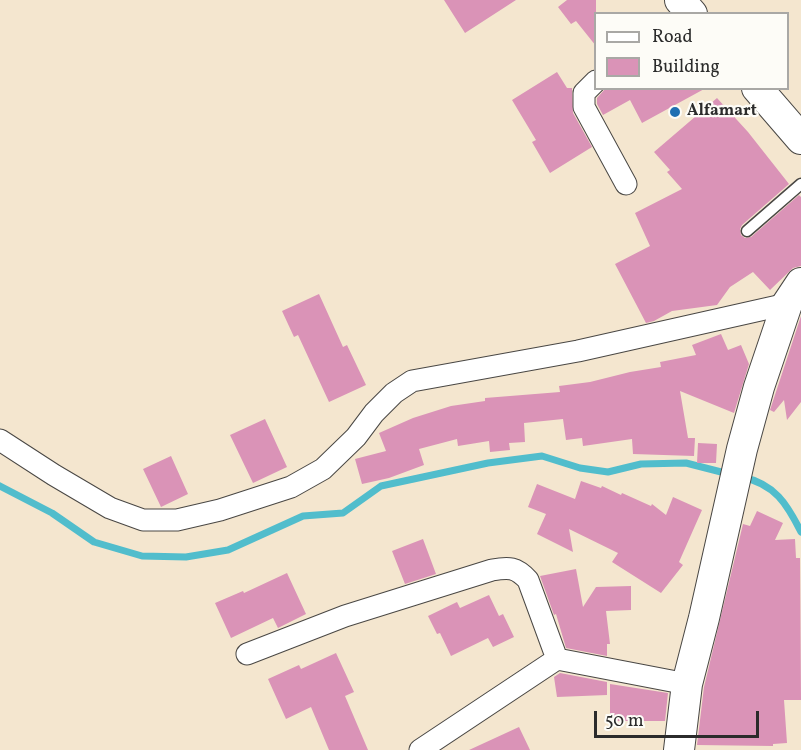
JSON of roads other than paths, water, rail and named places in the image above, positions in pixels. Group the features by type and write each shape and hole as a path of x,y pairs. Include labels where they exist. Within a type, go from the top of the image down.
{"main road":[{"path":"759,90 801,139"},
{"path":"679,750 687,684 742,449 759,387 794,293"}],"street":[{"path":"594,83 584,93 584,107 626,184"},
{"path":"0,440 110,508 143,520 177,520 220,510 291,487 323,469 394,393 412,381 578,351 794,293"},
{"path":"247,654 345,616 492,570 510,567 520,571 528,580 557,659"},
{"path":"420,750 557,659 687,684"}],"lane":[{"path":"747,231 801,184"}],"waterway":[{"path":"0,486 52,513 94,542 142,556 186,557 228,550 303,516 343,513 381,486 488,463 542,456 580,468 608,472 641,464 686,463 729,474"},
{"path":"742,477 763,485 779,497 801,532"}],"place":[{"name":"Alfamart","path":"675,112"}]}
